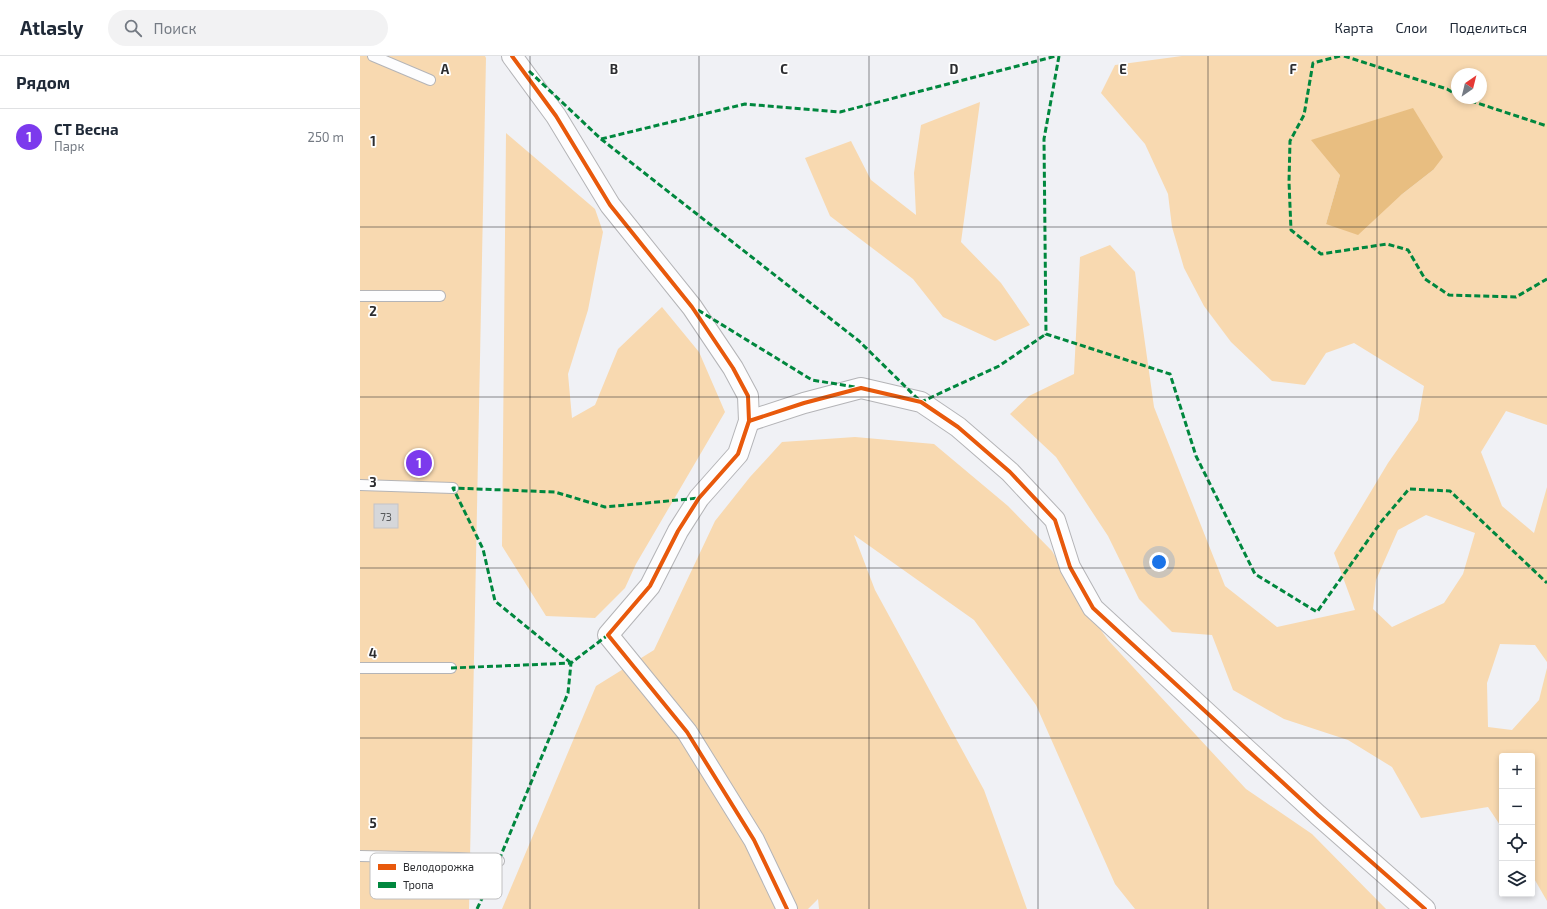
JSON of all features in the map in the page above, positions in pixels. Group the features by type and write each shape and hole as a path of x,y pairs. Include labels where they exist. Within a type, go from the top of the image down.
{"street":[{"path":"512,56 556,116 610,205 692,307 733,368 748,396 750,422 738,454 699,498 678,532 650,586 608,635 687,732 754,840 787,909"},
{"path":"750,422 804,403 861,388 921,402 958,427 1010,472 1055,520 1070,567 1093,608 1318,815 1425,909"}],"lane":[{"path":"373,56 430,80"},
{"path":"360,296 440,296"},
{"path":"360,485 453,488"},
{"path":"360,668 450,668"},
{"path":"360,856 370,856"}],"shaded area":[{"path":"360,56 485,56 470,853 370,853 370,899 469,899 469,909 360,909"},
{"path":"1182,56 1547,56 1547,425 1506,411 1481,452 1502,506 1534,533 1547,487 1547,662 1535,645 1500,644 1487,683 1488,727 1512,730 1539,700 1547,668 1547,901 1535,880 1535,753 1499,753 1499,824 1488,807 1421,818 1392,767 1348,740 1284,719 1233,690 1212,635 1172,632 1139,599 1108,536 1056,457 1010,414 1029,396 1074,374 1080,257 1110,245 1135,272 1154,407 1225,586 1277,627 1355,610 1334,553 1388,463 1418,420 1424,386 1354,343 1326,353 1305,385 1272,381 1231,342 1204,306 1184,268 1172,227 1168,194 1145,144 1101,93 1115,65","holes":["1433,170 1401,195 1326,224 1340,175","1426,515 1475,533 1463,574 1444,603 1392,627 1373,609 1376,580 1398,530"]},
{"path":"980,102 961,242 1001,283 1030,325 995,341 943,317 913,279 830,216 805,158 851,141 871,180 916,215 914,173 921,125"},
{"path":"1413,108 1443,157 1433,170 1401,195 1358,235 1326,224 1340,175 1311,140"},
{"path":"506,133 595,209 603,232 588,310 568,374 572,418 595,405 618,349 662,307 699,352 725,412 636,564 625,588 595,618 546,616 502,546"},
{"path":"855,437 934,444 1008,506 1052,551 1088,612 1108,640 1246,789 1312,834 1386,909 1135,909 1115,884 1036,705 974,620 854,535 875,590 984,790 1027,909 819,909 818,899 808,909 502,909 596,686 654,650 715,521 750,477 782,442"}],"building":[{"path":"374,504 398,504 398,528 374,528"}],"marked path":[{"path":"601,139 745,104 840,112 1056,56"},
{"path":"1059,56 1044,139 1046,334 1170,374 1196,456 1255,574 1317,612 1381,522 1409,489 1450,491 1547,583"},
{"path":"1340,56 1313,63 1304,115 1290,141 1289,182 1291,230 1321,254 1387,244 1408,250 1425,279 1449,295 1516,297 1547,279"},
{"path":"1344,56 1451,91"},
{"path":"529,71 601,139 859,341 921,402 999,366 1046,334"},
{"path":"1480,104 1547,126"},
{"path":"698,310 812,380 855,387"},
{"path":"571,663 495,601 483,549 453,488 555,492 605,507 699,498"},
{"path":"502,853 568,693 571,663 608,635"},
{"path":"451,668 571,663"},
{"path":"477,909 482,899"}],"cycle path":[{"path":"512,56 556,116 610,205 692,307 733,368 748,396 749,421 738,454 699,498 678,531 650,586 608,635 687,732 754,840 787,909"},
{"path":"749,421 804,403 861,388 921,402 958,427 1010,472 1055,520 1070,567 1093,608 1318,815 1425,909"}],"place":[{"name":"СТ Весна","path":"419,463"}]}
